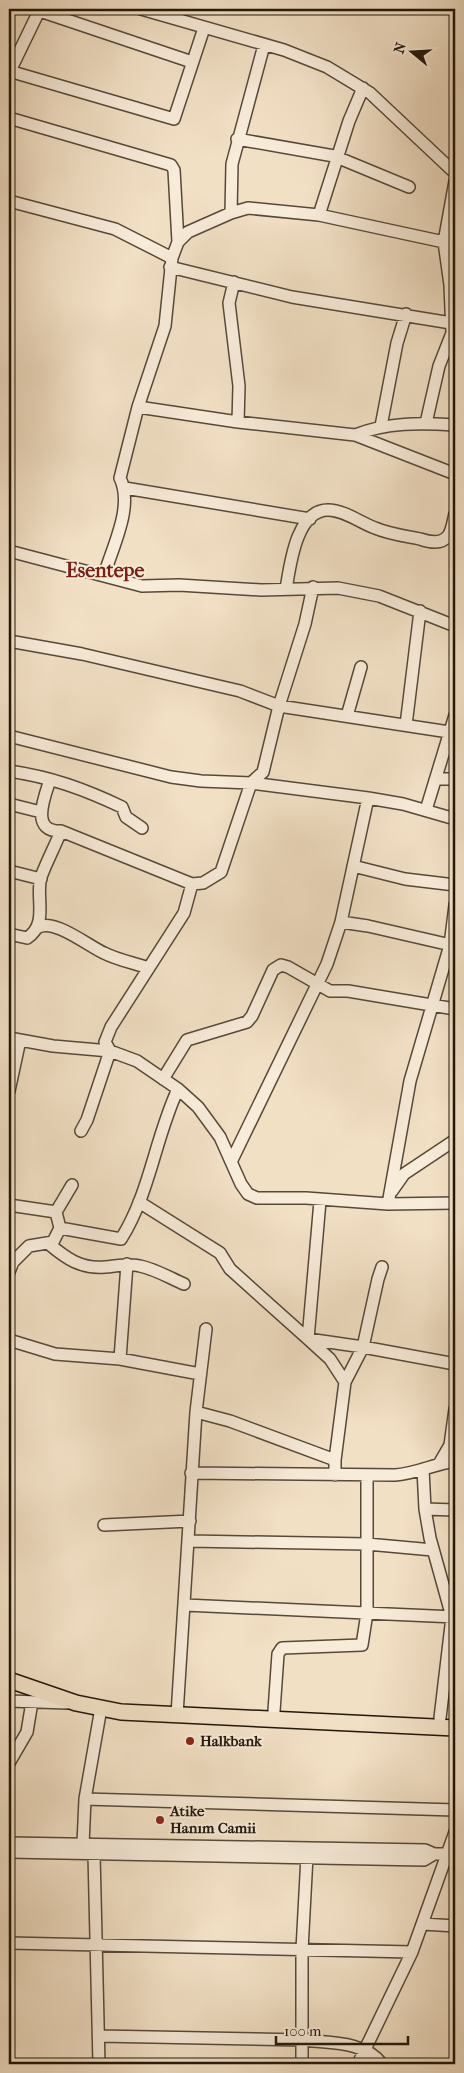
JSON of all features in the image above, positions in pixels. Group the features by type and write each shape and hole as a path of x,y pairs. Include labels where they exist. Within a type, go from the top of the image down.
{"main road":[{"path":"9,1680 76,1703 121,1712 274,1711 455,1718"},
{"path":"76,1703 455,1728"}],"street":[{"path":"192,62 38,9 9,72 170,120 174,119 178,112 204,28"},
{"path":"141,9 284,50 327,67 363,88 455,173"},
{"path":"231,212 232,164 237,139 264,44"},
{"path":"319,215 349,121 363,88"},
{"path":"9,118 171,165 174,170 178,242 171,262 165,326 138,407 120,478 125,488 122,517 104,576"},
{"path":"237,139 326,154 409,187"},
{"path":"426,423 439,366 452,333 450,285 444,242 451,218 455,181"},
{"path":"9,201 115,229 171,262 234,282 292,297 406,314 451,323"},
{"path":"178,242 188,232 231,212 248,208 319,215 444,242"},
{"path":"234,282 229,303 239,386 238,422"},
{"path":"381,426 397,343 406,314"},
{"path":"138,407 238,422 355,435 455,474"},
{"path":"355,435 381,426 426,423 455,425"},
{"path":"125,488 310,518"},
{"path":"286,589 292,553 299,535 310,518 320,512 329,510 376,529 432,542 442,541 449,535 455,514"},
{"path":"9,551 142,586 179,585 261,590 313,587 338,588 379,596 455,626"},
{"path":"50,780 41,812 45,826 53,831 61,831 192,884 203,884 221,872 251,783 263,772 279,706 305,624 313,587"},
{"path":"406,725 420,611"},
{"path":"9,641 82,654 240,690 279,706 449,732"},
{"path":"347,716 361,667"},
{"path":"426,810 455,715"},
{"path":"9,736 170,777 201,781 251,783 368,798 403,804 455,818"},
{"path":"9,771 64,782 122,807 126,817 142,828"},
{"path":"436,779 455,779"},
{"path":"232,1160 326,964 341,922 368,798"},
{"path":"9,804 41,812"},
{"path":"37,928 41,879 61,831"},
{"path":"353,866 405,879 455,885"},
{"path":"9,870 41,879"},
{"path":"81,1131 87,1120 110,1051 105,1042 110,1027 184,913 192,884"},
{"path":"389,1199 410,1081 432,1004 453,946 455,905"},
{"path":"341,922 368,926 453,946"},
{"path":"9,934 27,938 42,925 53,926 105,954 148,968"},
{"path":"163,1079 187,1040 247,1022 252,1016 276,966 288,967 330,991 348,991 455,1009"},
{"path":"9,1091 14,1039 110,1051 137,1061 178,1089 198,1106 220,1137 232,1160 241,1184 248,1194 257,1198 306,1198 320,1201 389,1199 455,1203"},
{"path":"60,1228 121,1239 147,1186 164,1118 178,1089"},
{"path":"389,1199 404,1174 455,1140"},
{"path":"9,1272 13,1262 30,1246 53,1242 60,1228 56,1212 72,1185"},
{"path":"308,1340 320,1201"},
{"path":"139,1202 220,1253 230,1269 330,1359 345,1382"},
{"path":"9,1205 56,1212"},
{"path":"49,1244 69,1261 84,1266 102,1267 127,1264 141,1266 184,1284"},
{"path":"120,1359 127,1264"},
{"path":"335,1475 335,1460 345,1382 363,1347 382,1266"},
{"path":"177,1711 189,1541 191,1473 206,1329"},
{"path":"9,1340 55,1354 120,1359 200,1374"},
{"path":"308,1340 363,1347 455,1364"},
{"path":"439,1464 450,1445 455,1424 455,1409"},
{"path":"196,1412 239,1424 335,1460"},
{"path":"191,1473 409,1474 455,1461"},
{"path":"423,1469 425,1509 433,1550 454,1618 440,1718"},
{"path":"274,1711 278,1654 282,1648 362,1645 367,1613 367,1475"},
{"path":"425,1509 455,1510"},
{"path":"104,1524 190,1521"},
{"path":"189,1541 366,1544 433,1550"},
{"path":"185,1605 454,1618"},
{"path":"9,1701 76,1703"},
{"path":"9,1763 27,1732 32,1702"},
{"path":"83,1844 85,1799 101,1708"},
{"path":"85,1799 455,1810"},
{"path":"358,2064 412,1952 451,1853 455,1832"},
{"path":"9,1842 425,1850 434,1854 451,1853"},
{"path":"83,1844 94,1854 98,1943 98,2064"},
{"path":"9,1852 307,1856 424,1860 434,1854"},
{"path":"302,2064 302,1950 307,1856"},
{"path":"423,1924 455,1926"},
{"path":"9,1943 98,1943 412,1952"},
{"path":"98,2036 302,2040 366,2049 376,2055 382,2064"}],"place":[{"name":"Halkbank","path":"190,1741"},
{"name":"Atike Hanım Camii","path":"160,1820"}],"district":[{"name":"Esentepe","path":"105,570"}]}
